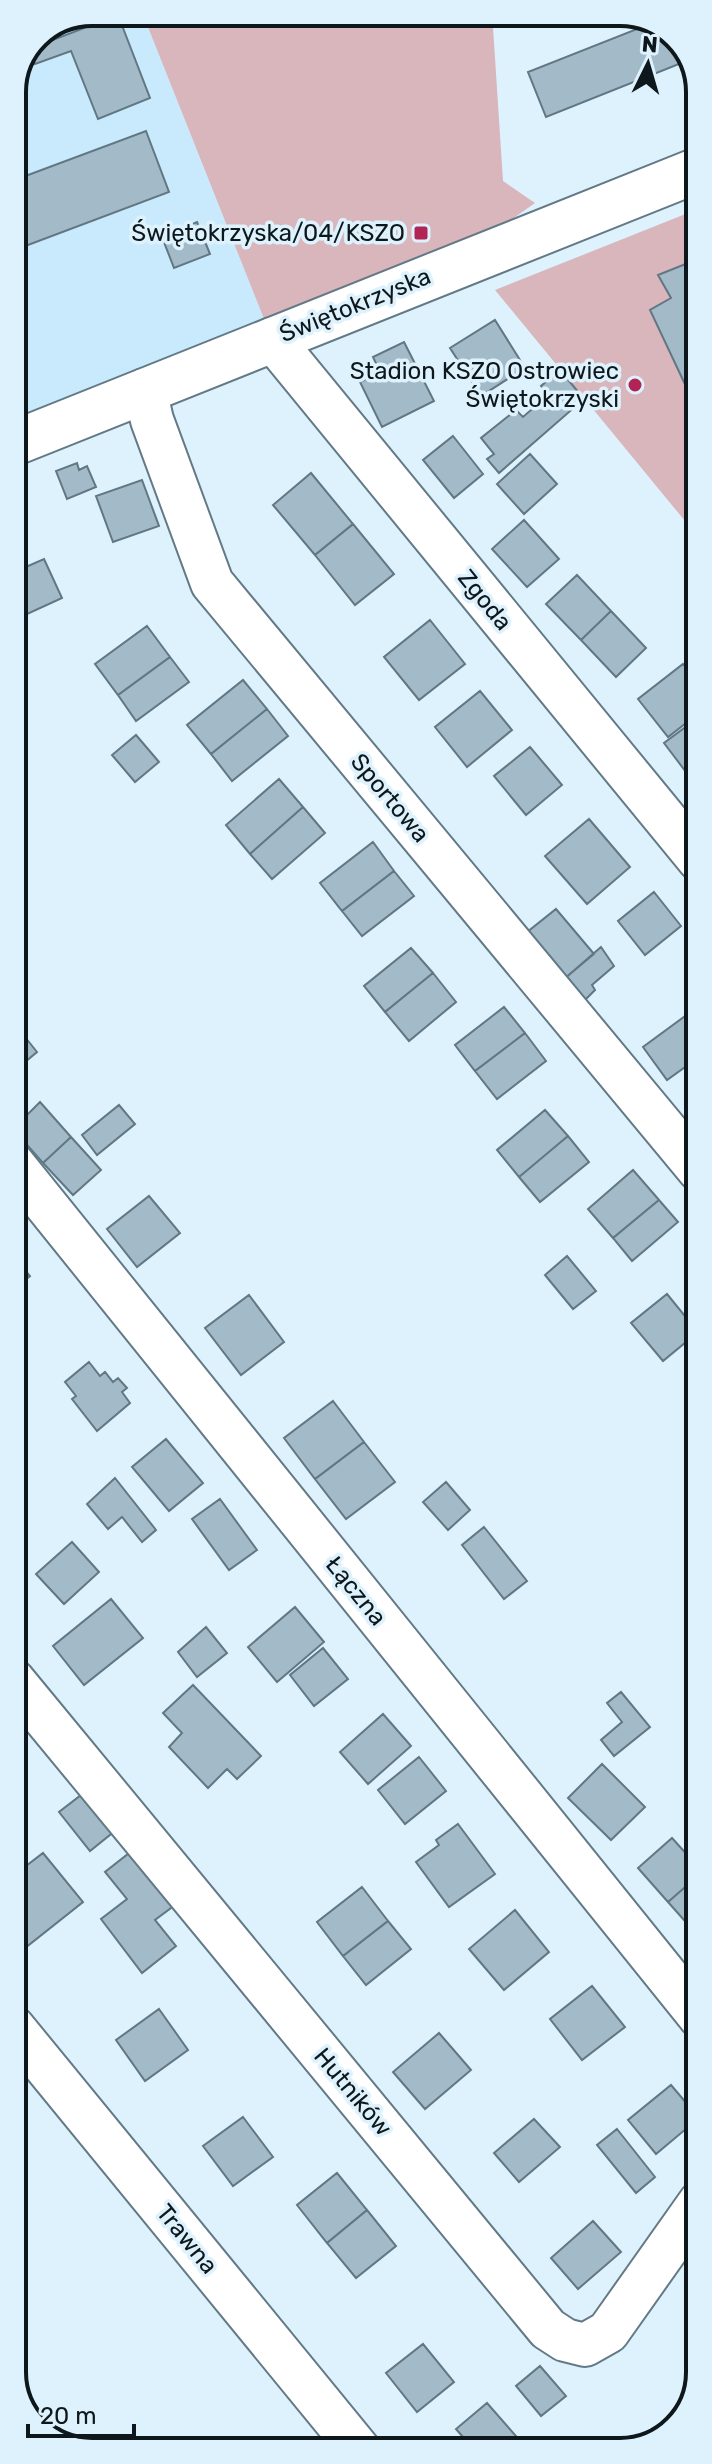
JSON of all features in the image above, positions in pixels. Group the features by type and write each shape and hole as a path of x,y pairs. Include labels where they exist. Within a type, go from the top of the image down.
{"street":[{"name":"Świętokrzyska","path":"26,438 686,175"},
{"name":"Zgoda","path":"272,339 686,844"},
{"name":"Sportowa","path":"145,390 152,420 212,583 686,1154"},
{"name":"Łączna","path":"26,1180 686,2000"},
{"name":"Hutników","path":"26,1696 548,2329 565,2340 585,2345 608,2332 686,2222"},
{"name":"Trawna","path":"26,2043 349,2438"}],"shaded area":[{"path":"148,26 272,339 26,438 26,92 27,79 37,55 55,37 79,27"},
{"path":"148,26 493,26 503,181 535,203 440,270 272,339"},
{"name":"Stadion KSZO Ostrowiec Świętokrzyski","path":"686,214 686,522 495,290"}],"building":[{"path":"89,26 122,26 150,98 98,119 71,51 35,64 37,55 50,41"},
{"path":"638,29 664,42 679,64 546,117 528,72"},
{"path":"146,131 169,192 26,246 26,176"},
{"path":"197,222 210,254 174,268 162,237"},
{"path":"686,264 686,386 650,310 671,298 658,275"},
{"path":"495,320 525,368 481,396 450,348"},
{"path":"404,342 434,401 382,427 360,382 380,372 373,357"},
{"path":"560,370 584,399 499,473 487,459 494,454 481,438 516,410 523,417 548,395 541,386"},
{"path":"453,436 483,474 454,498 423,460"},
{"path":"530,454 557,484 524,514 497,484"},
{"path":"77,463 79,470 87,466 96,487 67,499 56,471"},
{"path":"311,473 353,524 315,555 273,505"},
{"path":"142,480 159,526 113,542 96,496"},
{"path":"524,520 559,559 527,587 492,549"},
{"path":"353,524 394,574 355,605 315,555"},
{"path":"44,559 62,598 26,615 26,567"},
{"path":"577,575 611,611 581,640 546,604"},
{"path":"611,611 646,648 616,677 581,640"},
{"path":"430,620 465,664 419,700 384,657"},
{"path":"147,626 170,657 118,695 95,664"},
{"path":"170,657 189,682 136,721 118,695"},
{"path":"683,664 686,668 686,723 668,737 638,699"},
{"path":"243,680 267,709 211,754 187,725"},
{"path":"480,691 512,730 467,767 435,727"},
{"path":"267,709 288,736 232,781 211,754"},
{"path":"686,727 686,772 664,743"},
{"path":"136,735 159,762 135,782 112,755"},
{"path":"530,747 562,785 526,815 494,776"},
{"path":"279,779 303,807 250,854 226,825"},
{"path":"303,807 325,833 272,879 250,854"},
{"path":"589,819 630,867 587,904 545,856"},
{"path":"373,842 394,871 342,911 320,883"},
{"path":"394,871 414,896 362,936 342,911"},
{"path":"654,892 681,926 645,955 618,921"},
{"path":"556,909 594,954 564,979 526,933"},
{"path":"601,947 614,966 592,985 595,990 583,1002 564,979"},
{"path":"411,948 433,973 385,1012 364,986"},
{"path":"433,973 456,1002 409,1041 385,1012"},
{"path":"504,1007 525,1033 475,1071 455,1045"},
{"path":"686,1015 686,1066 667,1080 643,1047"},
{"path":"525,1033 546,1061 497,1099 475,1071"},
{"path":"26,1038 37,1052 26,1061"},
{"path":"40,1102 71,1137 43,1163 26,1144 26,1116"},
{"path":"119,1105 135,1124 97,1155 82,1135"},
{"path":"545,1110 568,1136 519,1177 497,1150"},
{"path":"568,1136 589,1162 540,1202 519,1177"},
{"path":"71,1137 101,1170 73,1195 43,1163"},
{"path":"633,1170 659,1200 613,1238 588,1209"},
{"path":"149,1196 180,1233 137,1267 107,1229"},
{"path":"659,1200 678,1222 632,1261 613,1238"},
{"path":"567,1256 596,1291 573,1309 545,1275"},
{"path":"667,1294 686,1317 686,1342 663,1361 631,1323"},
{"path":"249,1295 284,1342 241,1375 205,1328"},
{"path":"89,1362 100,1376 105,1372 113,1382 118,1378 127,1388 122,1392 130,1403 97,1431 72,1399 76,1396 65,1382"},
{"path":"333,1401 364,1442 315,1479 284,1438"},
{"path":"166,1439 203,1483 169,1511 132,1467"},
{"path":"364,1442 395,1482 346,1519 315,1479"},
{"path":"115,1478 156,1530 142,1542 122,1517 108,1529 87,1504"},
{"path":"446,1482 470,1510 448,1530 423,1502"},
{"path":"220,1499 257,1550 229,1570 192,1519"},
{"path":"484,1527 527,1581 504,1599 462,1545"},
{"path":"72,1542 99,1572 64,1604 36,1574"},
{"path":"111,1599 143,1638 84,1685 53,1646"},
{"path":"295,1607 324,1642 277,1682 248,1647"},
{"path":"206,1627 227,1653 197,1677 178,1652"},
{"path":"323,1648 348,1679 314,1706 290,1675"},
{"path":"193,1685 261,1756 237,1779 227,1769 208,1788 169,1747 182,1733 163,1713"},
{"path":"621,1692 650,1727 614,1756 601,1740 622,1722 607,1703"},
{"path":"383,1714 411,1746 368,1784 340,1752"},
{"path":"419,1757 446,1791 405,1824 378,1790"},
{"path":"602,1764 645,1807 611,1840 568,1798"},
{"path":"85,1792 116,1830 90,1851 59,1812"},
{"path":"458,1824 495,1874 449,1907 416,1862 439,1845 436,1840"},
{"path":"672,1838 686,1854 686,1886 668,1902 638,1868"},
{"path":"133,1850 175,1905 155,1920 176,1946 142,1973 101,1919 127,1899 105,1872"},
{"path":"43,1853 83,1902 26,1947 26,1866"},
{"path":"686,1886 686,1922 668,1902"},
{"path":"362,1887 388,1921 343,1956 317,1922"},
{"path":"515,1910 549,1952 504,1990 469,1949"},
{"path":"388,1921 411,1949 366,1985 343,1956"},
{"path":"592,1986 625,2027 582,2060 550,2019"},
{"path":"159,2009 188,2050 145,2081 116,2040"},
{"path":"439,2033 471,2070 425,2109 393,2072"},
{"path":"671,2085 686,2103 686,2129 656,2154 628,2120"},
{"path":"243,2117 273,2157 233,2186 203,2146"},
{"path":"534,2119 560,2147 519,2182 494,2153"},
{"path":"617,2129 655,2177 636,2193 597,2145"},
{"path":"337,2173 367,2210 327,2243 297,2205"},
{"path":"367,2210 396,2246 356,2278 327,2243"},
{"path":"593,2221 621,2252 578,2289 551,2258"},
{"path":"423,2344 454,2382 417,2412 386,2373"},
{"path":"540,2366 566,2396 541,2416 516,2386"},
{"path":"487,2403 518,2438 464,2438 456,2429"}],"place":[{"name":"Świętokrzyska/04/KSZO","path":"421,233"},
{"name":"Stadion KSZO Ostrowiec Świętokrzyski","path":"635,385"}]}
